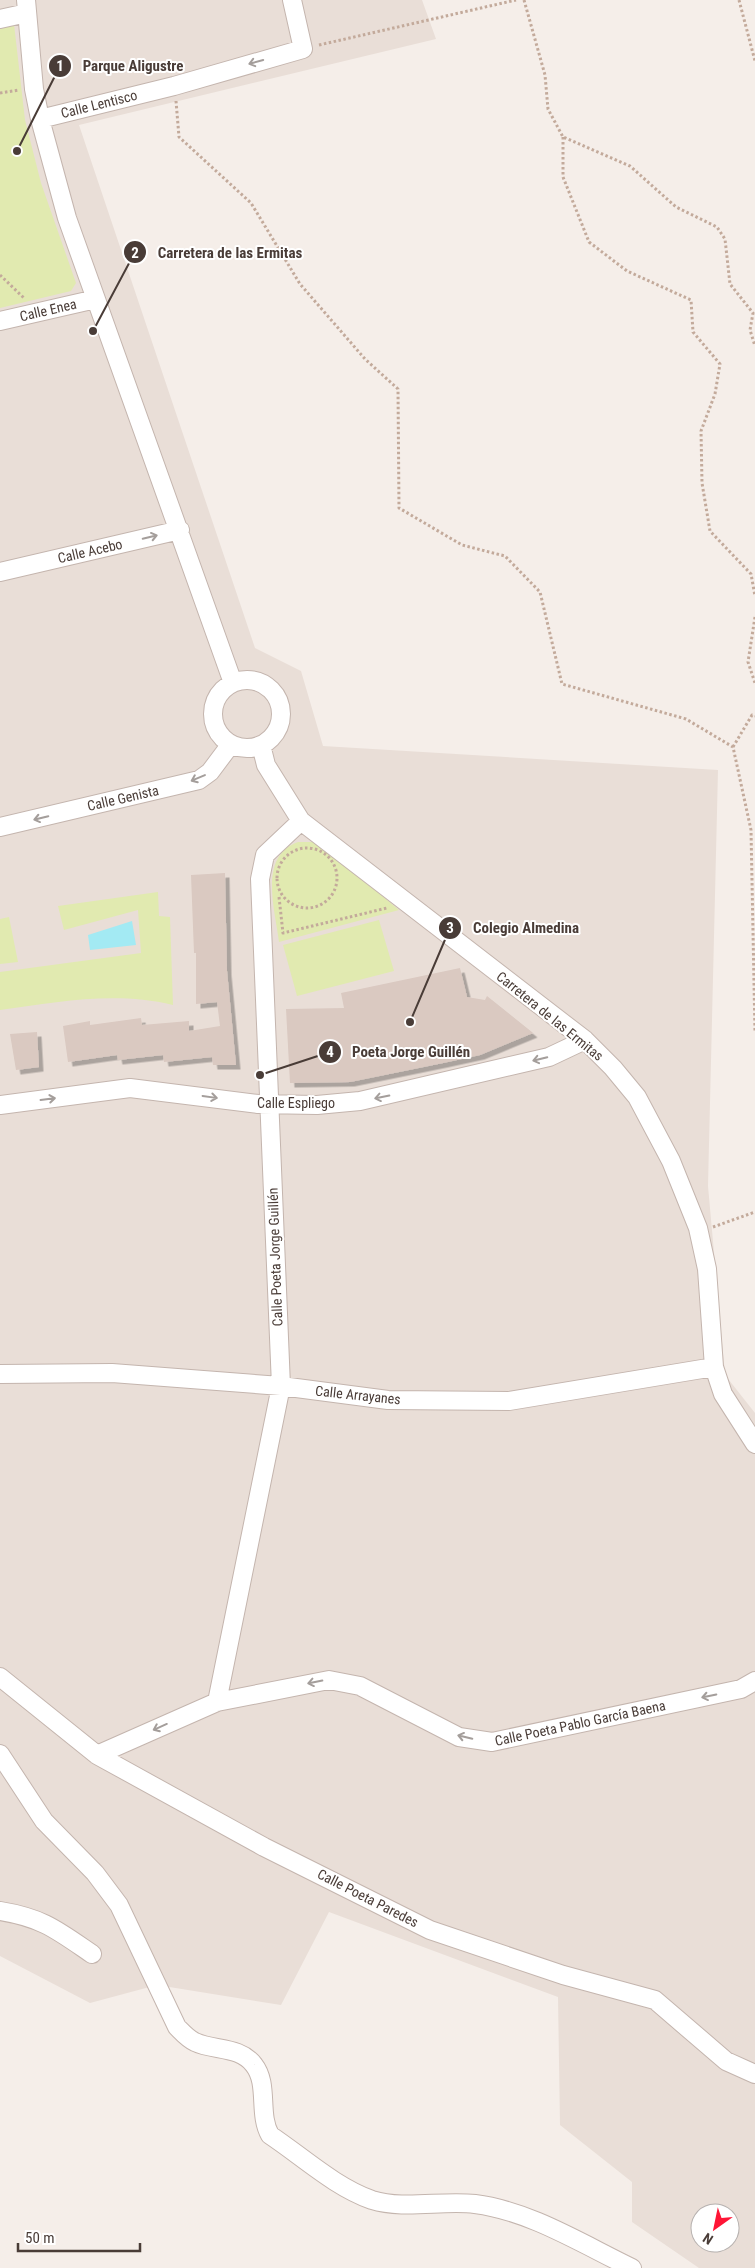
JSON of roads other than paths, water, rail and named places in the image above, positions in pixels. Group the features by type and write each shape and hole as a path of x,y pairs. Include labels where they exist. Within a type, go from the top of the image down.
{"street":[{"name":"Calle Lentisco","path":"40,119 174,86 303,49 292,0"},
{"path":"0,19 26,6 34,89 40,119 67,218 180,530 233,683"},
{"name":"Calle Enea","path":"0,321 96,299"},
{"name":"Calle Acebo","path":"0,572 180,530"},
{"path":"244,680 260,683 273,692 279,700 281,722 277,732 261,746 240,748 231,744 216,728 213,718 218,697 233,683 244,680"},
{"name":"Calle Genista","path":"0,827 199,780 210,772 231,744"},
{"name":"Carretera de las Ermitas","path":"261,746 266,765 301,821 585,1040 613,1068 637,1097 671,1161 699,1232 706,1269 714,1368 723,1394 755,1444"},
{"name":"Calle Poeta Jorge Guillén","path":"217,1702 281,1386 260,879 265,855 301,821"},
{"name":"Calle Espliego","path":"0,1105 130,1088 269,1105 318,1105 378,1098 549,1057 585,1040"},
{"name":"Calle Arrayanes","path":"0,1374 112,1373 281,1386 388,1400 509,1401 714,1368"},
{"name":"Calle Poeta Paredes","path":"0,1677 97,1755 264,1847 430,1930 563,1975 655,2000 726,2061 755,2074"},
{"name":"Calle Poeta Pablo García Baena","path":"97,1755 217,1702 329,1680 360,1686 460,1737 492,1742 740,1689 755,1681"},
{"path":"0,1754 44,1821 95,1873 119,1905 177,2027 193,2042 214,2048 229,2049 242,2055 254,2064 259,2075 265,2127 270,2135 344,2186 375,2201 474,2204 497,2208 553,2230 632,2268"},
{"path":"0,1911 27,1916 46,1923 92,1954"}],"water":[{"path":"132,921 136,945 90,950 88,935"}],"place":[{"name":"Parque Aligustre","path":"17,151"},
{"name":"Carretera de las Ermitas","path":"93,331"},
{"name":"Colegio Almedina","path":"410,1022"},
{"name":"Poeta Jorge Guillén","path":"260,1075"}]}
